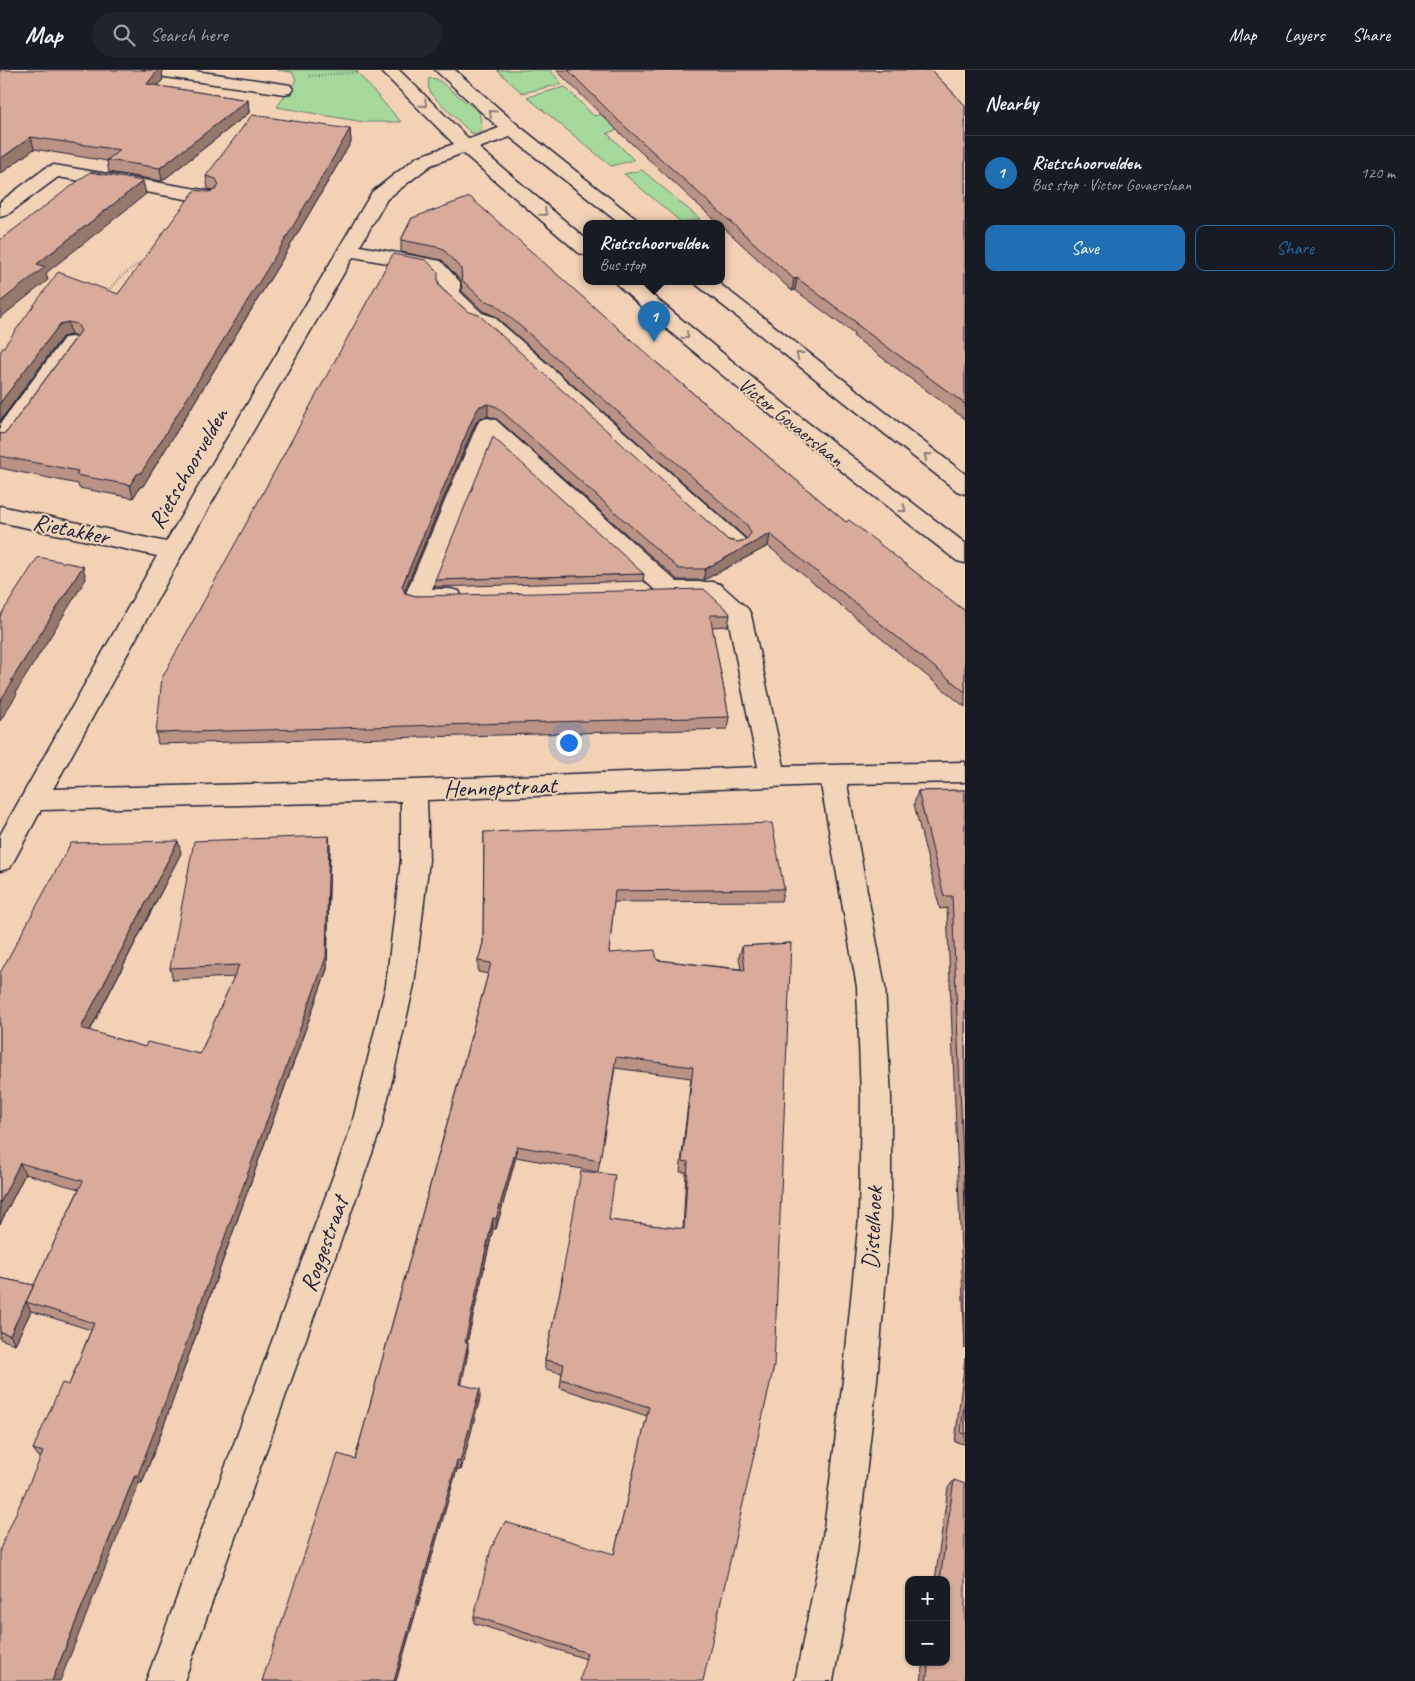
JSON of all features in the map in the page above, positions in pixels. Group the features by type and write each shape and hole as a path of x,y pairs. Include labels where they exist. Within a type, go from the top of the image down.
{"street":[{"path":"151,70 284,89"},
{"path":"389,70 467,146 583,246"},
{"path":"442,71 512,130 627,220"},
{"path":"467,146 512,130"},
{"name":"Rietschoorvelden","path":"0,860 172,551 379,196 424,162 467,146"},
{"path":"0,211 54,171 209,197"},
{"path":"347,250 434,265 450,282 450,294 475,317 487,321 736,544"},
{"name":"Victor Govaerslaan","path":"628,285 719,364 796,426 864,480 965,555"},
{"path":"709,285 965,486"},
{"path":"0,440 71,343"},
{"path":"475,597 416,598 488,425 671,591"},
{"name":"Rietakker","path":"0,514 172,551"},
{"path":"642,592 712,590 739,614 773,776"},
{"name":"Hennepstraat","path":"34,800 414,790 832,774 965,772"},
{"name":"Distelhoek","path":"814,1681 839,1552 860,1380 875,1218 876,1098 871,987 832,774"},
{"name":"Roggestraat","path":"165,1681 366,1128 400,985 415,860 414,790"}],"path":[{"path":"284,89 292,77 362,72"}],"green space":[{"path":"276,70 355,70 401,122 363,122 277,107 296,80 292,72"},
{"path":"497,70 550,70 562,84 522,93"},
{"path":"429,78 437,79 479,112 482,128 479,133 471,133 432,95 428,87"},
{"path":"565,87 594,116 659,100 673,114 607,133 634,160 611,166 527,97"},
{"path":"642,170 700,219 679,220 624,174"}],"building":[{"path":"0,70 158,70 147,84 248,100 160,168 107,160 120,150 31,137 0,159"},
{"path":"568,70 931,70 965,105 965,404 797,278 794,279 620,122"},
{"path":"252,115 350,129 282,245 141,473 137,474 130,485 76,475 78,471 0,456 0,434 6,433 81,331 77,324 68,322 60,324 0,403 0,352 58,272 118,294 195,190 208,192 215,190 219,185 216,179 206,176"},
{"path":"90,172 143,181 37,264 45,267 0,302 0,240"},
{"path":"470,197 657,363 846,522 849,520 965,611 965,692 770,534 705,569 679,569 497,407 488,404 480,406 475,413 402,586 405,593 416,596 704,589 730,615 710,615 729,717 156,733 162,678 393,254 426,260 438,272 438,282 441,288 467,311 479,315 728,540 737,542 746,540 751,533 747,525 495,304 483,300 462,280 461,269 442,248 401,240 412,218"},
{"path":"493,437 644,574 435,580"},
{"path":"38,557 83,566 0,701 0,616"},
{"path":"965,790 965,1208 952,896 944,896 918,791"},
{"path":"772,823 784,889 615,891 609,953 655,950 657,960 745,970 742,946 791,943 774,1366 703,1681 580,1681 587,1653 474,1616 491,1549 505,1522 614,1554 649,1407 561,1379 564,1364 545,1360 563,1277 581,1171 615,1175 609,1220 684,1229 688,1162 682,1161 693,1067 616,1057 600,1161 517,1146 496,1219 493,1218 465,1342 468,1343 459,1384 480,1389 460,1462 457,1461 394,1681 262,1681 338,1454 355,1459 491,963 478,961 483,943 484,832"},
{"path":"329,836 326,957 138,1475 135,1475 52,1681 0,1681 0,1549 43,1452 33,1449 62,1383 69,1385 94,1323 26,1302 83,1181 20,1163 0,1203 0,973 71,843 178,841 81,1028 145,1047 147,1042 200,1054 239,965 170,968 194,841"},
{"path":"0,1278 34,1285 10,1335 0,1332"},
{"path":"965,1397 965,1434 961,1433"},
{"path":"954,1480 965,1484 965,1681 926,1681 928,1666 950,1666 950,1576 941,1576"}],"place":[{"name":"Rietschoorvelden","path":"654,342"}]}
